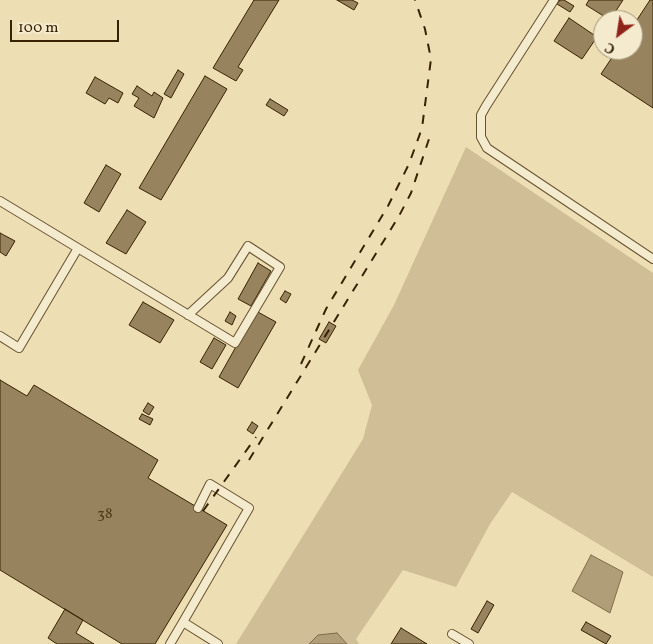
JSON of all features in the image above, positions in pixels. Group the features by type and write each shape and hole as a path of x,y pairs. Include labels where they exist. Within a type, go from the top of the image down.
{"street":[{"path":"554,0 481,115 481,136 487,148 653,259"},
{"path":"0,201 188,315 235,343 280,267 248,246 228,278 188,315"},
{"path":"0,336 20,348 78,248"},
{"path":"170,644 249,508 210,484 198,508"},
{"path":"182,622 218,644"},
{"path":"452,634 469,644"}],"shaded area":[{"path":"466,147 653,273 653,577 512,492 490,524 456,587 403,570 356,639 359,644 236,644 363,439 372,405 358,370 394,305"},
{"path":"591,555 623,572 610,613 572,591"},
{"path":"337,633 347,644 309,644 318,635"}],"building":[{"path":"254,0 279,0 238,67 243,70 236,81 213,68"},
{"path":"337,0 352,0 358,3 354,10"},
{"path":"560,0 564,0 574,6 570,12 557,4"},
{"path":"589,0 623,0 616,10 594,10 586,5"},
{"path":"650,0 653,0 653,108 601,74 610,60 643,60 643,11"},
{"path":"569,18 593,34 593,43 582,59 554,41"},
{"path":"178,70 184,74 171,98 164,94"},
{"path":"205,76 227,89 161,200 139,188"},
{"path":"95,77 123,93 118,103 109,98 105,104 86,93"},
{"path":"137,86 152,96 154,92 163,98 154,118 134,106 139,98 132,94"},
{"path":"270,99 288,110 284,116 266,105"},
{"path":"106,165 121,174 99,212 84,203"},
{"path":"127,210 146,222 126,254 106,243"},
{"path":"0,233 15,241 6,256 0,252"},
{"path":"258,263 271,271 251,306 238,299"},
{"path":"285,291 291,294 286,303 280,299"},
{"path":"143,302 174,320 160,343 129,325"},
{"path":"256,311 276,322 238,388 219,377"},
{"path":"230,312 236,316 232,325 225,321"},
{"path":"329,322 336,326 326,343 319,339"},
{"path":"214,338 226,345 212,369 200,362"},
{"path":"0,380 27,396 34,385 158,460 148,478 227,525 155,644 122,644 0,570"},
{"path":"148,403 154,407 149,415 143,411"},
{"path":"142,414 153,419 150,425 139,419"},
{"path":"252,422 258,426 253,434 247,430"},
{"path":"487,601 494,605 478,633 471,629"},
{"path":"65,609 83,620 76,633 94,644 57,644 48,638"},
{"path":"586,622 611,636 606,644 581,630"},
{"path":"401,628 427,644 391,644"}],"railway":[{"path":"301,364 326,309 388,206 409,164 422,128 431,59 425,29 415,0"},
{"path":"249,460 399,216 411,193 429,139"},
{"path":"203,511 256,437"}]}
